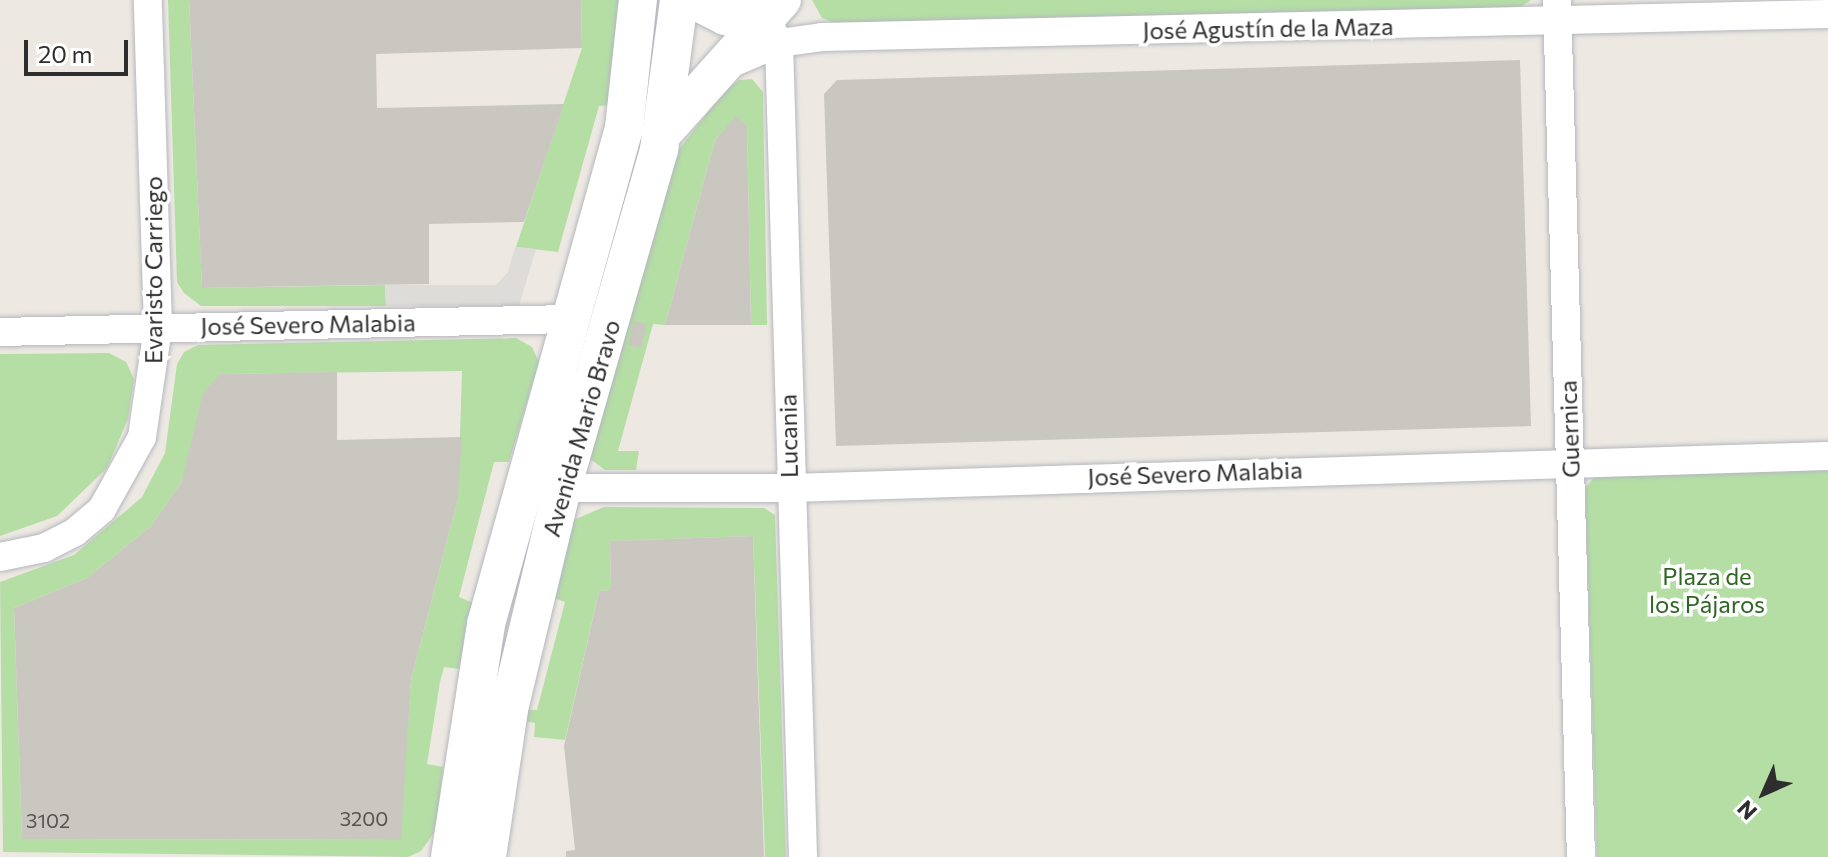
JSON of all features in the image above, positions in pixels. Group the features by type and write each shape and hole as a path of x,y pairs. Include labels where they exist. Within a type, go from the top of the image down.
{"main road":[{"name":"Avenida Mario Bravo","path":"450,857 486,624 608,185 633,81 638,0"},
{"name":"Avenida Mario Bravo","path":"487,857 509,709 562,488 663,133 679,0"},
{"path":"694,0 725,16 775,20"},
{"path":"608,185 663,133 716,74 775,20"}],"street":[{"name":"Evaristo Carriego","path":"0,557 44,548 75,532 110,497 142,437 158,327 148,0"},
{"name":"José Agustín de la Maza","path":"775,20 1557,11 1828,14"},
{"name":"Guernica","path":"1557,11 1581,857"},
{"name":"Lucania","path":"775,20 803,857"},
{"name":"José Severo Malabia","path":"0,332 569,319"},
{"name":"José Severo Malabia","path":"562,488 790,488 1570,460 1828,456"}],"green space":[{"path":"168,0 189,0 202,288 385,285 386,306 201,306 184,293 177,282"},
{"path":"581,0 621,0 612,105 599,106 558,252 516,247 582,48"},
{"path":"812,0 1531,0 1519,8 837,24 822,18"},
{"path":"752,79 763,92 767,325 751,325 747,126 736,117 715,140 665,325 653,324 618,451 639,451 636,470 605,470 590,459 676,153 723,93 739,80"},
{"path":"516,338 532,347 539,362 509,462 494,462 459,597 473,603 459,669 444,667 440,682 427,764 443,767 436,830 421,851 408,857 3,852 0,582 74,555 142,497 165,453 177,364 184,352 198,345","holes":["462,371 458,498 411,680 400,840 22,839 14,608 87,578 151,526 182,481 220,374"]},
{"path":"109,353 126,362 134,379 128,419 107,468 57,516 0,536 0,354"},
{"name":"Plaza de los Pájaros","path":"1828,467 1828,857 1597,857 1585,488 1597,474"},
{"path":"604,507 764,508 775,515 786,857 765,857 753,536 610,541 611,590 599,591 565,740 534,737 535,723 524,721 526,710 537,710 565,602 551,597 571,521"}],"shaded area":[{"path":"515,247 536,249 519,306 386,306 385,285 496,285 508,272"}],"building":[{"path":"189,0 581,0 582,48 376,54 377,108 564,104 524,222 429,224 429,284 202,288"},
{"path":"1520,60 1531,426 836,446 824,94 837,80"},
{"path":"736,116 747,126 751,325 665,325 715,140"},
{"path":"634,321 647,324 641,348 628,345"},
{"path":"337,372 337,440 462,437 458,498 411,680 401,840 22,839 14,608 87,578 151,526 182,481 203,393 220,374"},
{"path":"753,536 764,857 566,857 566,851 575,850 564,746 599,591 611,590 610,541"}]}
